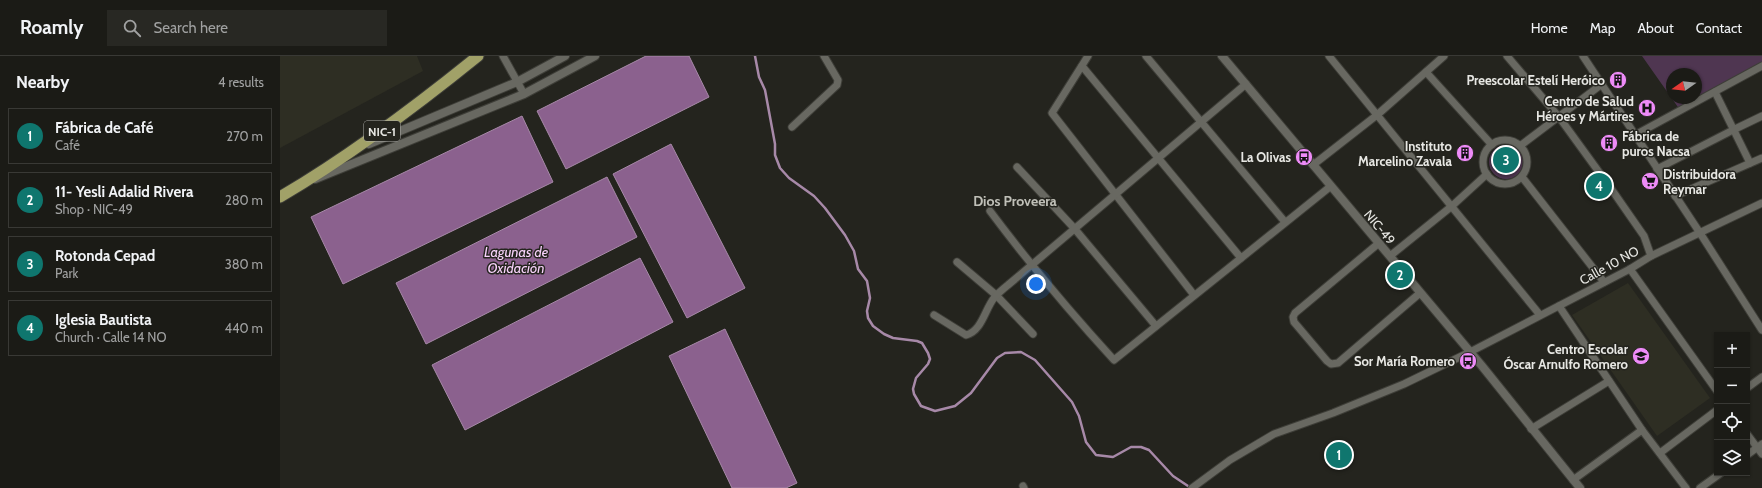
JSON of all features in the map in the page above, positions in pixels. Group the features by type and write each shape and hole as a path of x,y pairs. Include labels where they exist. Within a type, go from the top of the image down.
{"highway":[{"name":"NIC-1","path":"280,197 300,186 404,115 478,56"}],"street":[{"path":"503,56 524,94"},
{"path":"353,150 517,82 565,56"},
{"path":"300,186 524,94 595,56"},
{"path":"792,127 837,85 838,80 824,56"},
{"path":"1088,56 1052,113 1194,296"},
{"path":"1146,56 1285,222"},
{"name":"NIC-49","path":"1222,56 1470,352 1580,488"},
{"path":"1313,165 1377,115 1444,56"},
{"path":"1507,56 1559,117 1644,236 1651,256"},
{"path":"1332,57 1377,115 1540,315"},
{"path":"1586,57 1762,330"},
{"path":"1082,66 1241,258"},
{"path":"1635,135 1762,66"},
{"path":"1426,72 1492,145"},
{"path":"934,315 966,335 970,334 976,329 996,296 1031,264 1246,84"},
{"path":"1520,146 1602,84"},
{"path":"1715,92 1750,163"},
{"path":"1657,169 1762,116"},
{"path":"1503,140 1515,142 1520,146 1526,153 1527,161 1526,170 1522,177 1513,183 1503,184 1494,181 1487,174 1483,162 1487,149 1503,140"},
{"path":"1675,196 1762,158"},
{"path":"1018,167 1074,228 1156,326"},
{"path":"1390,256 1452,206 1487,174"},
{"path":"1522,177 1604,282"},
{"path":"990,211 1077,320 1114,360 1331,186"},
{"name":"Calle 10 NO","path":"1194,486 1230,460 1274,434 1340,410 1404,384 1559,306 1630,269 1651,256 1762,202"},
{"path":"1379,243 1295,313 1293,317 1294,322 1327,361 1331,364 1338,363 1420,293"},
{"path":"957,262 996,296 1033,334"},
{"path":"1630,269 1714,387"},
{"path":"1559,306 1642,430 1686,488"},
{"path":"1750,386 1762,378"},
{"path":"1531,428 1609,381"},
{"path":"1660,453 1714,412"},
{"path":"1573,480 1642,430"},
{"path":"1750,437 1760,446 1762,454"},
{"path":"1750,453 1760,446"},
{"path":"1700,488 1718,476"}],"shaded area":[{"path":"280,56 417,56 423,71 280,148"},
{"path":"1642,56 1762,56 1762,63 1702,97 1702,68 1666,68 1666,90"},
{"path":"1676,104 1690,104 1680,110"},
{"path":"1509,145 1516,147 1521,152 1523,162 1521,172 1516,177 1503,179 1496,177 1491,172 1489,159 1491,152 1496,147"},
{"name":"Centro Escolar Óscar Arnulfo Romero","path":"1628,283 1710,398 1657,436 1572,315"}],"water":[{"path":"646,56 689,56 709,97 566,169 537,111"},
{"path":"522,116 553,182 343,284 311,217"},
{"path":"671,144 745,288 687,318 613,174"},
{"name":"Lagunas de Oxidación","path":"607,177 637,237 426,344 396,283"},
{"path":"640,258 673,322 465,430 432,365"},
{"path":"725,329 797,483 786,488 732,488 669,356"}],"waterway":[{"path":"755,56 759,77 765,90 775,144 775,155 780,168 789,178 814,196 845,235 854,251 858,269 867,281 870,298 867,311 868,318 873,326 884,334 893,338 922,343 928,353 930,359 928,364 916,378 913,389 914,394 921,406 935,411 955,406 971,393 997,358 1005,353 1021,352 1035,360 1072,402 1079,416 1086,442 1096,455 1113,457 1131,447 1141,447 1149,450 1173,476 1191,488"}],"place":[{"name":"Preescolar Estelí Heróico","path":"1618,80"},
{"name":"Centro de Salud Héroes y Mártires","path":"1647,108"},
{"name":"Fábrica de puros Nacsa","path":"1609,143"},
{"name":"Instituto Marcelino Zavala","path":"1465,153"},
{"name":"La Olivas","path":"1304,157"},
{"name":"Rotonda Cepad","path":"1506,160"},
{"name":"Distribuidora Reymar","path":"1650,181"},
{"name":"Iglesia Bautista","path":"1599,186"},
{"name":"11- Yesli Adalid Rivera","path":"1400,275"},
{"name":"Centro Escolar Óscar Arnulfo Romero","path":"1641,356"},
{"name":"Sor María Romero","path":"1468,361"},
{"name":"Fábrica de Café","path":"1339,455"}],"district":[{"name":"Dios Proveera","path":"1015,201"}]}
